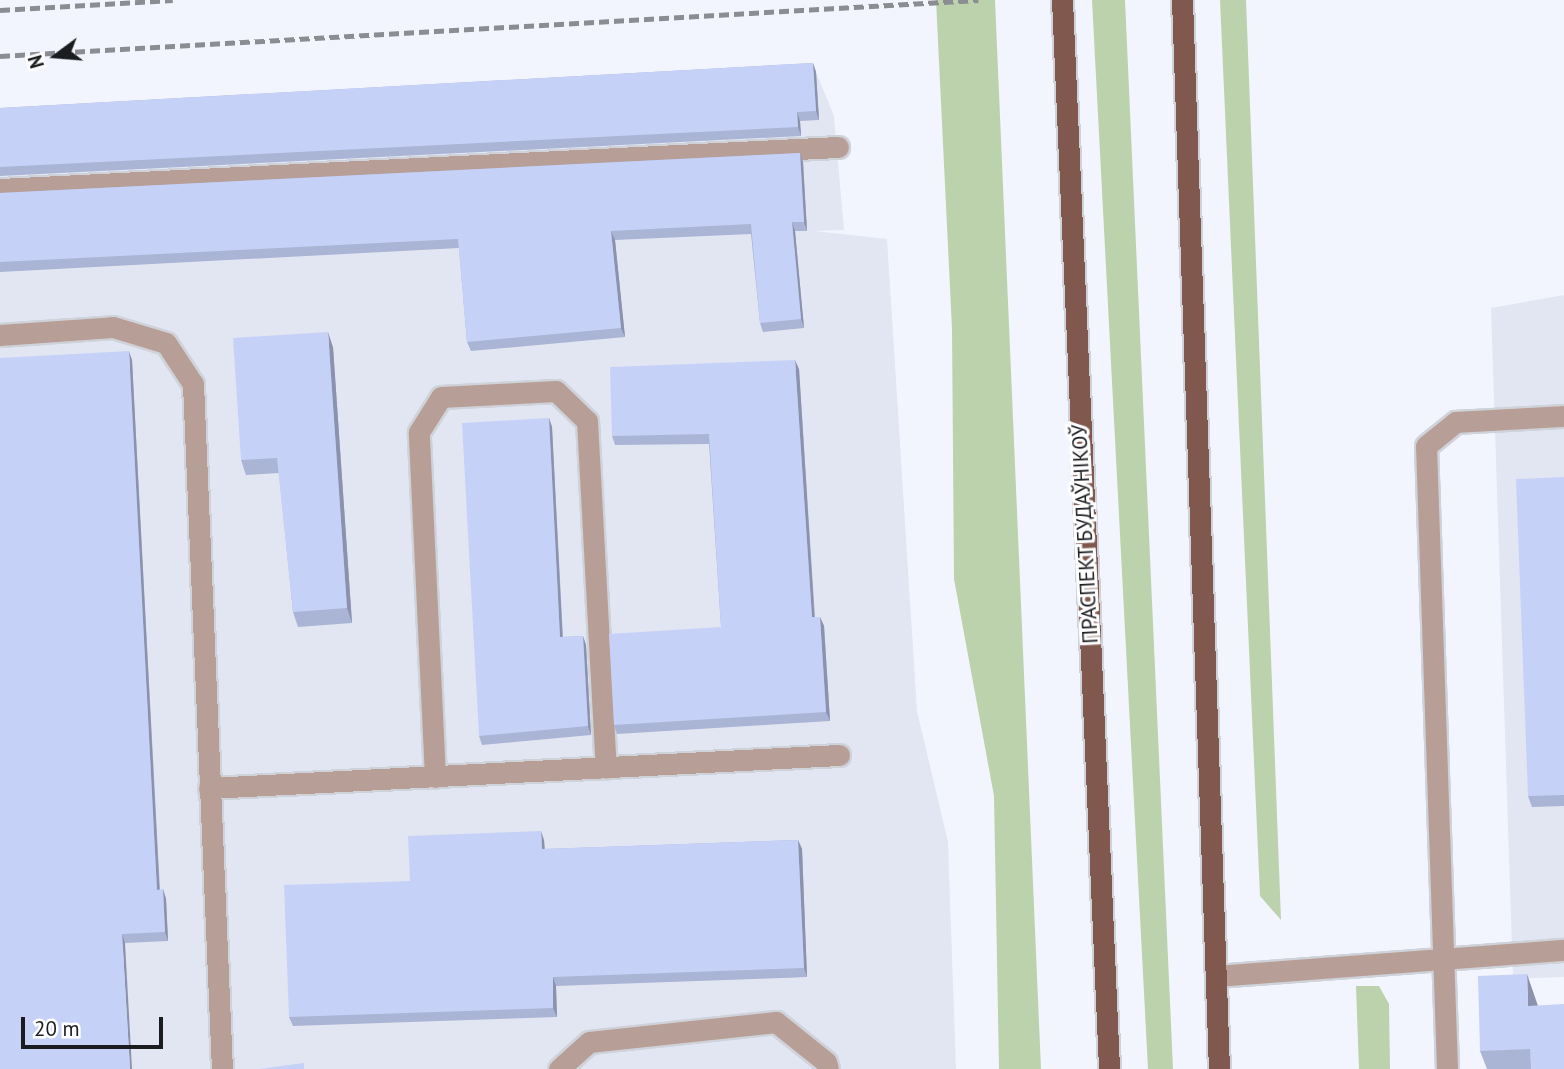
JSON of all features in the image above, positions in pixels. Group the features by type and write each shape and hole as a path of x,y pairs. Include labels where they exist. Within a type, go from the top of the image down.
{"main road":[{"name":"ПРАСПЕКТ БУДАЎНІКОЎ","path":"1062,0 1109,1069"},
{"path":"1182,0 1219,1069"}],"lane":[{"path":"0,189 838,147"},
{"path":"0,335 113,327 166,343 193,384 222,1069"},
{"path":"435,776 419,432 441,397 454,396 556,391 587,421 606,767"},
{"path":"1447,1069 1426,446 1456,422 1564,416"},
{"path":"209,788 839,755"},
{"path":"1216,976 1564,950"},
{"path":"559,1069 589,1042 776,1022 826,1062 828,1069"}],"shaded area":[{"path":"816,72 834,116 844,230 815,231 887,239 917,711 948,842 956,1069 0,1069 0,117"},
{"path":"1564,295 1564,977 1513,979 1491,308"}],"green space":[{"path":"936,0 995,0 1041,1069 999,1069 994,796 954,579 952,329"},
{"path":"1092,0 1125,0 1173,1069 1148,1069"},
{"path":"1220,0 1246,0 1281,920 1260,896"},
{"path":"1356,986 1379,986 1389,1004 1390,1069 1359,1069"}],"building":[{"path":"813,63 816,111 797,112 798,127 0,167 0,108"},
{"path":"800,153 804,222 792,222 801,319 760,323 751,224 611,231 621,328 467,342 458,239 0,262 0,193"},
{"path":"328,332 347,608 293,612 277,458 241,460 233,338"},
{"path":"129,351 157,890 163,889 165,932 122,934 130,1069 0,1069 0,358"},
{"path":"795,360 812,617 820,617 826,712 614,725 609,634 721,627 709,434 612,436 610,367"},
{"path":"549,418 560,637 583,636 588,726 479,736 462,423"},
{"path":"1564,477 1564,795 1528,796 1516,479"},
{"path":"541,831 542,849 798,840 804,968 553,977 553,1008 289,1017 284,885 410,881 408,836"},
{"path":"1527,974 1528,1006 1564,1004 1564,1069 1531,1069 1530,1049 1480,1051 1478,976"},
{"path":"304,1063 304,1069 259,1069"}],"railway":[{"path":"0,10 173,0"},
{"path":"0,56 978,0"}]}
